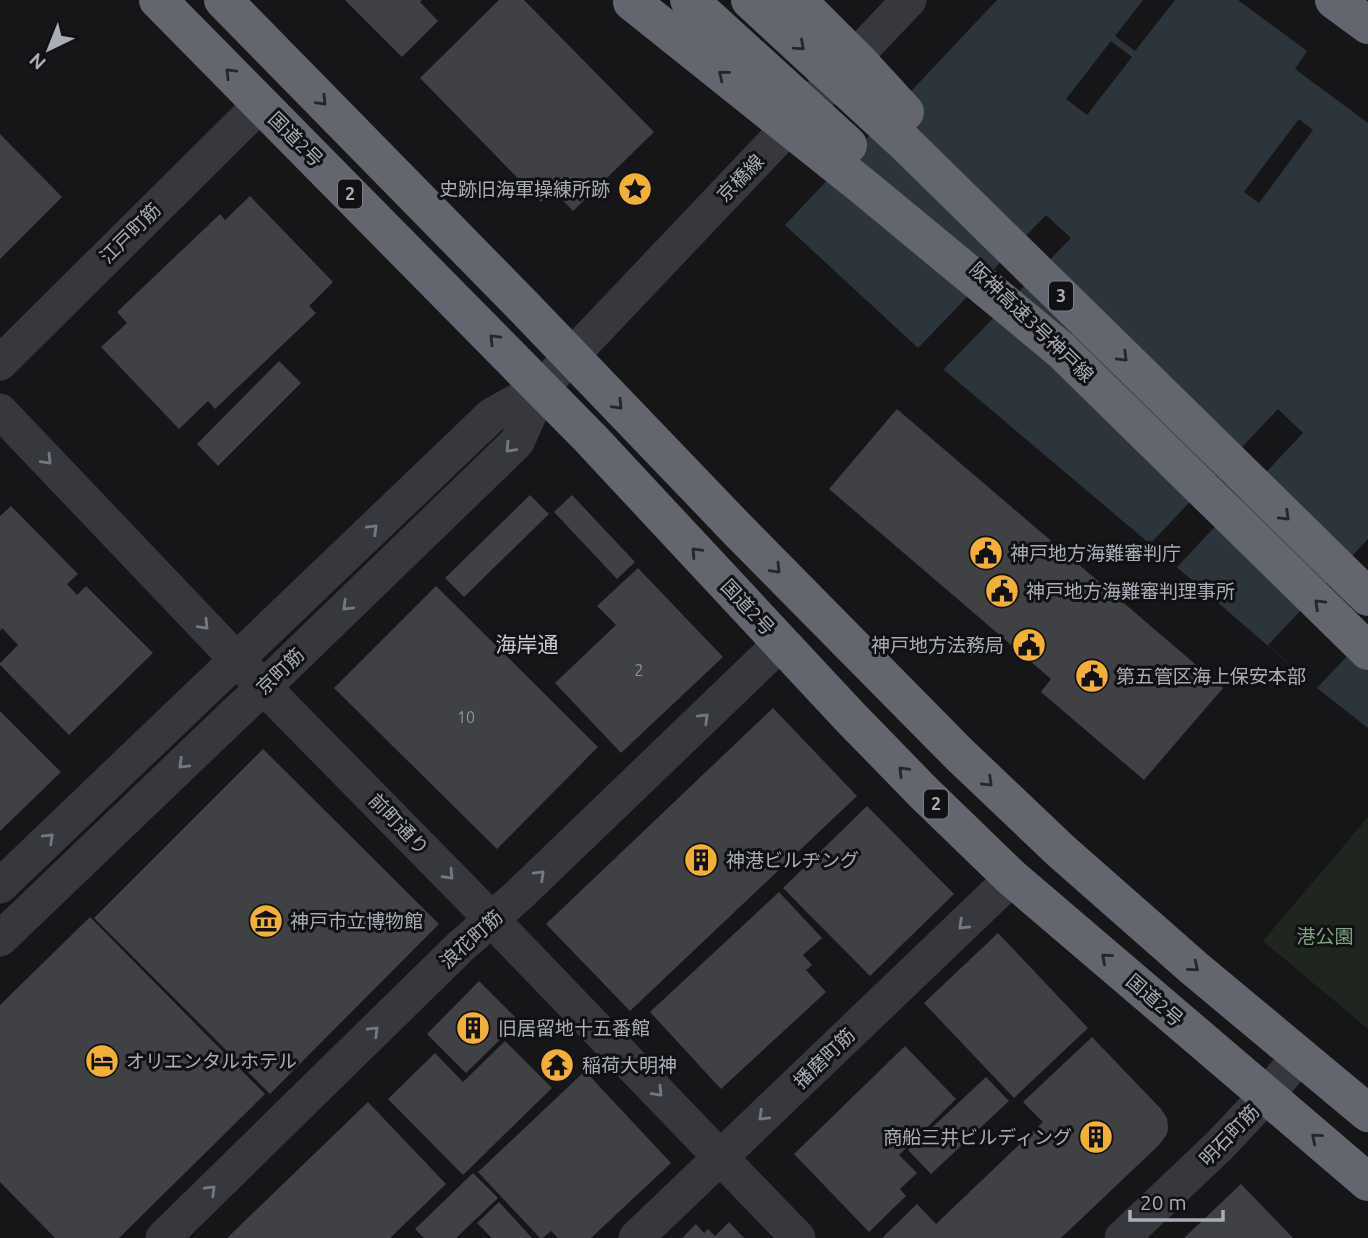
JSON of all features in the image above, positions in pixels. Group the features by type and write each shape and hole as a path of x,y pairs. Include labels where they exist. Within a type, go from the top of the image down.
{"highway":[{"name":"国道2号","path":"158,0 541,388 923,792 1012,877 1368,1182"},
{"name":"2","path":"223,0 960,755 1060,851 1194,968 1368,1113"},
{"name":"3","path":"630,0 865,188 1061,350"},
{"name":"阪神高速3号神戸線","path":"689,0 877,172 1368,651"},
{"name":"阪神高速3号神戸線","path":"750,0 905,142 1368,597"},
{"name":"3","path":"797,0 938,146 1089,324"},
{"path":"1335,0 1368,25"},
{"path":"1355,0 1368,10"}],"street":[{"name":"京橋線","path":"571,356 909,0"},
{"name":"江戸町筋","path":"0,363 261,104"},
{"name":"京町筋","path":"0,886 492,415 541,388 571,356"},
{"name":"京町筋","path":"0,939 517,442 541,388"},
{"name":"前町通り","path":"3,422 492,920 798,1238"},
{"name":"浪花町筋","path":"163,1238 460,947 492,920 781,643"},
{"name":"播磨町筋","path":"636,1238 1012,877"},
{"name":"明石町筋","path":"1122,1238 1220,1145 1300,1055"}],"green space":[{"name":"港公園","path":"1368,817 1368,1029 1263,941"}],"shaded area":[{"path":"997,0 1238,0 1307,51 1295,69 1368,123 1368,728 1317,688 918,348 785,225"}],"pier":[{"path":"1143,0 1175,0 1135,51 1115,36"},
{"path":"1111,41 1132,57 1087,115 1066,99"},
{"path":"1299,119 1313,130 1259,203 1244,192"},
{"path":"1046,215 1071,238 943,370 918,348"},
{"path":"1278,409 1303,433 1177,567 1150,544"},
{"path":"1368,539 1368,634 1317,688 1268,645"}],"building":[{"path":"345,0 422,0 420,2 438,21 402,57"},
{"path":"499,0 524,0 654,132 573,211 553,190 541,202 420,78"},
{"path":"0,134 62,197 0,259"},
{"path":"250,196 333,282 309,306 316,313 215,409 208,401 179,429 101,347 127,323 117,312 220,214 225,220"},
{"path":"279,361 301,383 218,466 197,444"},
{"path":"897,409 1223,688 1144,780 1041,692 1051,679 829,489"},
{"path":"530,495 549,514 464,597 445,578"},
{"path":"572,495 635,562 617,579 554,512"},
{"path":"11,506 78,574 67,584 77,595 86,586 153,653 69,735 0,665 18,645 2,628 0,631 0,516"},
{"path":"638,568 723,657 621,753 555,683 616,625 597,606"},
{"path":"436,586 598,747 497,849 334,688"},
{"name":"神港ビルヂング","path":"773,708 857,796 630,1011 546,924"},
{"path":"0,711 61,772 0,831"},
{"name":"神戸市立博物館","path":"263,749 439,924 270,1094 94,918"},
{"path":"867,806 954,894 870,976 783,888"},
{"path":"779,892 822,938 803,955 812,965 806,970 826,992 721,1089 650,1012"},
{"path":"90,917 265,1094 119,1238 55,1238 0,1182 0,1005"},
{"path":"998,933 1088,1028 1014,1098 924,1003"},
{"name":"旧居留地十五番館","path":"479,981 519,1021 466,1073 427,1034"},
{"name":"商船三井ビルディング","path":"1092,1037 1167,1118 1167,1134 1159,1145 1061,1238 882,1238 917,1204 936,1224 1043,1122 1023,1102"},
{"path":"505,1041 552,1088 463,1175 388,1099 435,1053 463,1082"},
{"path":"905,1046 956,1099 899,1155 917,1173 900,1189 906,1196 869,1232 794,1154"},
{"path":"585,1071 671,1163 591,1238 558,1238 551,1231 540,1238 478,1172"},
{"path":"986,1077 1009,1101 931,1174 908,1150"},
{"path":"368,1102 446,1184 390,1238 227,1238"},
{"path":"473,1173 498,1198 456,1238 424,1238 415,1229"},
{"path":"1241,1184 1293,1238 1184,1238"},
{"path":"499,1202 532,1238 492,1238 477,1223"},
{"path":"729,1222 744,1238 682,1238 696,1224 704,1233 708,1229 715,1236"}],"place":[{"name":"史跡旧海軍操練所跡","path":"635,189"},
{"name":"神戸地方海難審判庁","path":"986,553"},
{"name":"神戸地方海難審判理事所","path":"1002,591"},
{"name":"神戸地方法務局","path":"1029,645"},
{"name":"第五管区海上保安本部","path":"1092,676"},
{"name":"神港ビルヂング","path":"701,860"},
{"name":"神戸市立博物館","path":"266,921"},
{"name":"旧居留地十五番館","path":"473,1028"},
{"name":"オリエンタルホテル","path":"102,1061"},
{"name":"稲荷大明神","path":"557,1065"},
{"name":"商船三井ビルディング","path":"1096,1137"}],"district":[{"name":"海岸通","path":"527,645"}]}
